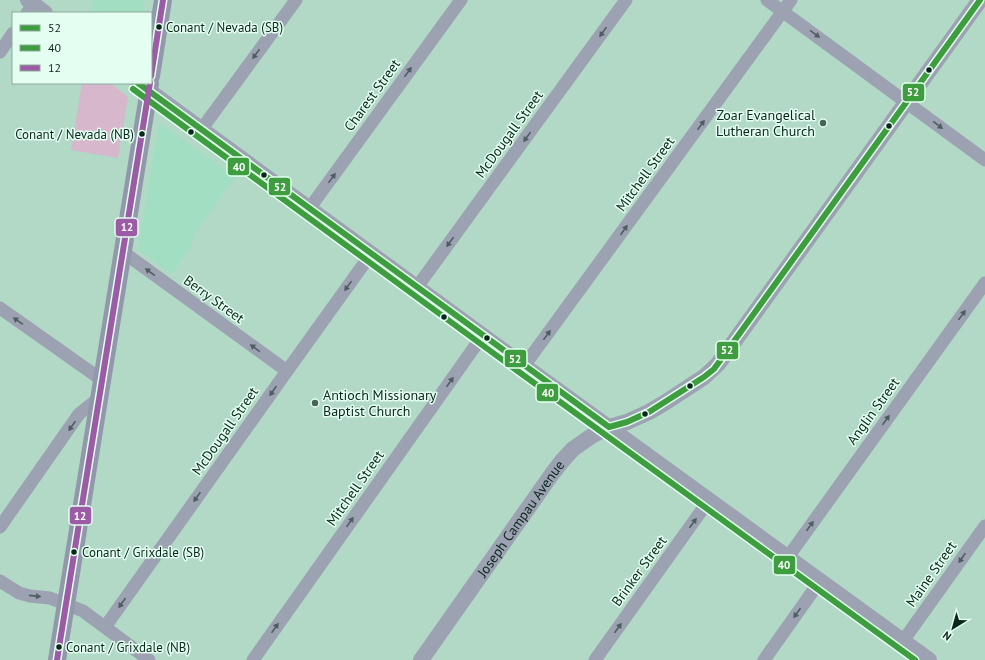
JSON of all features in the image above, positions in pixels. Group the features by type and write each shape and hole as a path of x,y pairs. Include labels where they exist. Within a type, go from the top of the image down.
{"main road":[{"path":"152,57 163,0"},
{"path":"57,660 123,252 147,84"}],"street":[{"path":"201,130 296,0"},
{"name":"Charest Street","path":"309,209 461,0"},
{"name":"McDougall Street","path":"417,288 626,0"},
{"path":"767,0 985,160"},
{"name":"Mitchell Street","path":"524,366 791,0"},
{"name":"Joseph Campau Avenue","path":"421,660 562,462 573,449 593,435 609,427 627,422 649,412 704,377 718,364 980,0"},
{"path":"0,52 12,34"},
{"path":"148,84 201,130 929,660"},
{"name":"Berry Street","path":"123,252 287,371"},
{"name":"McDougall Street","path":"105,627 371,254"},
{"name":"Anglin Street","path":"788,557 985,283"},
{"path":"0,308 102,380"},
{"name":"Mitchell Street","path":"252,660 483,335"},
{"path":"0,526 80,414 99,398"},
{"name":"Brinker Street","path":"595,660 710,500"},
{"name":"Maine Street","path":"903,641 985,526"},
{"path":"0,581 19,593 30,596 50,598 83,610 149,660"},
{"path":"764,660 820,581"}],"shaded area":[{"path":"93,0 145,0 143,12 90,12"},
{"path":"82,84 111,84 128,97 118,158 71,150"},
{"path":"159,123 235,177 195,233 190,248 172,274 138,249"}],"transit line":[{"name":"12","path":"152,70 163,0"},
{"name":"52","path":"609,427 627,422 649,412 714,369 980,0"},
{"name":"52","path":"139,84 609,427"},
{"name":"12","path":"57,660 150,84"},
{"name":"40","path":"133,89 915,660"}],"place":[{"name":"Conant / Nevada (SB)","path":"159,27"},
{"name":"Zoar Evangelical Lutheran Church","path":"823,123"},
{"name":"Conant / Nevada (NB)","path":"142,134"},
{"name":"Antioch Missionary Baptist Church","path":"315,403"},
{"name":"Conant / Grixdale (SB)","path":"74,552"},
{"name":"Conant / Grixdale (NB)","path":"59,647"}]}
